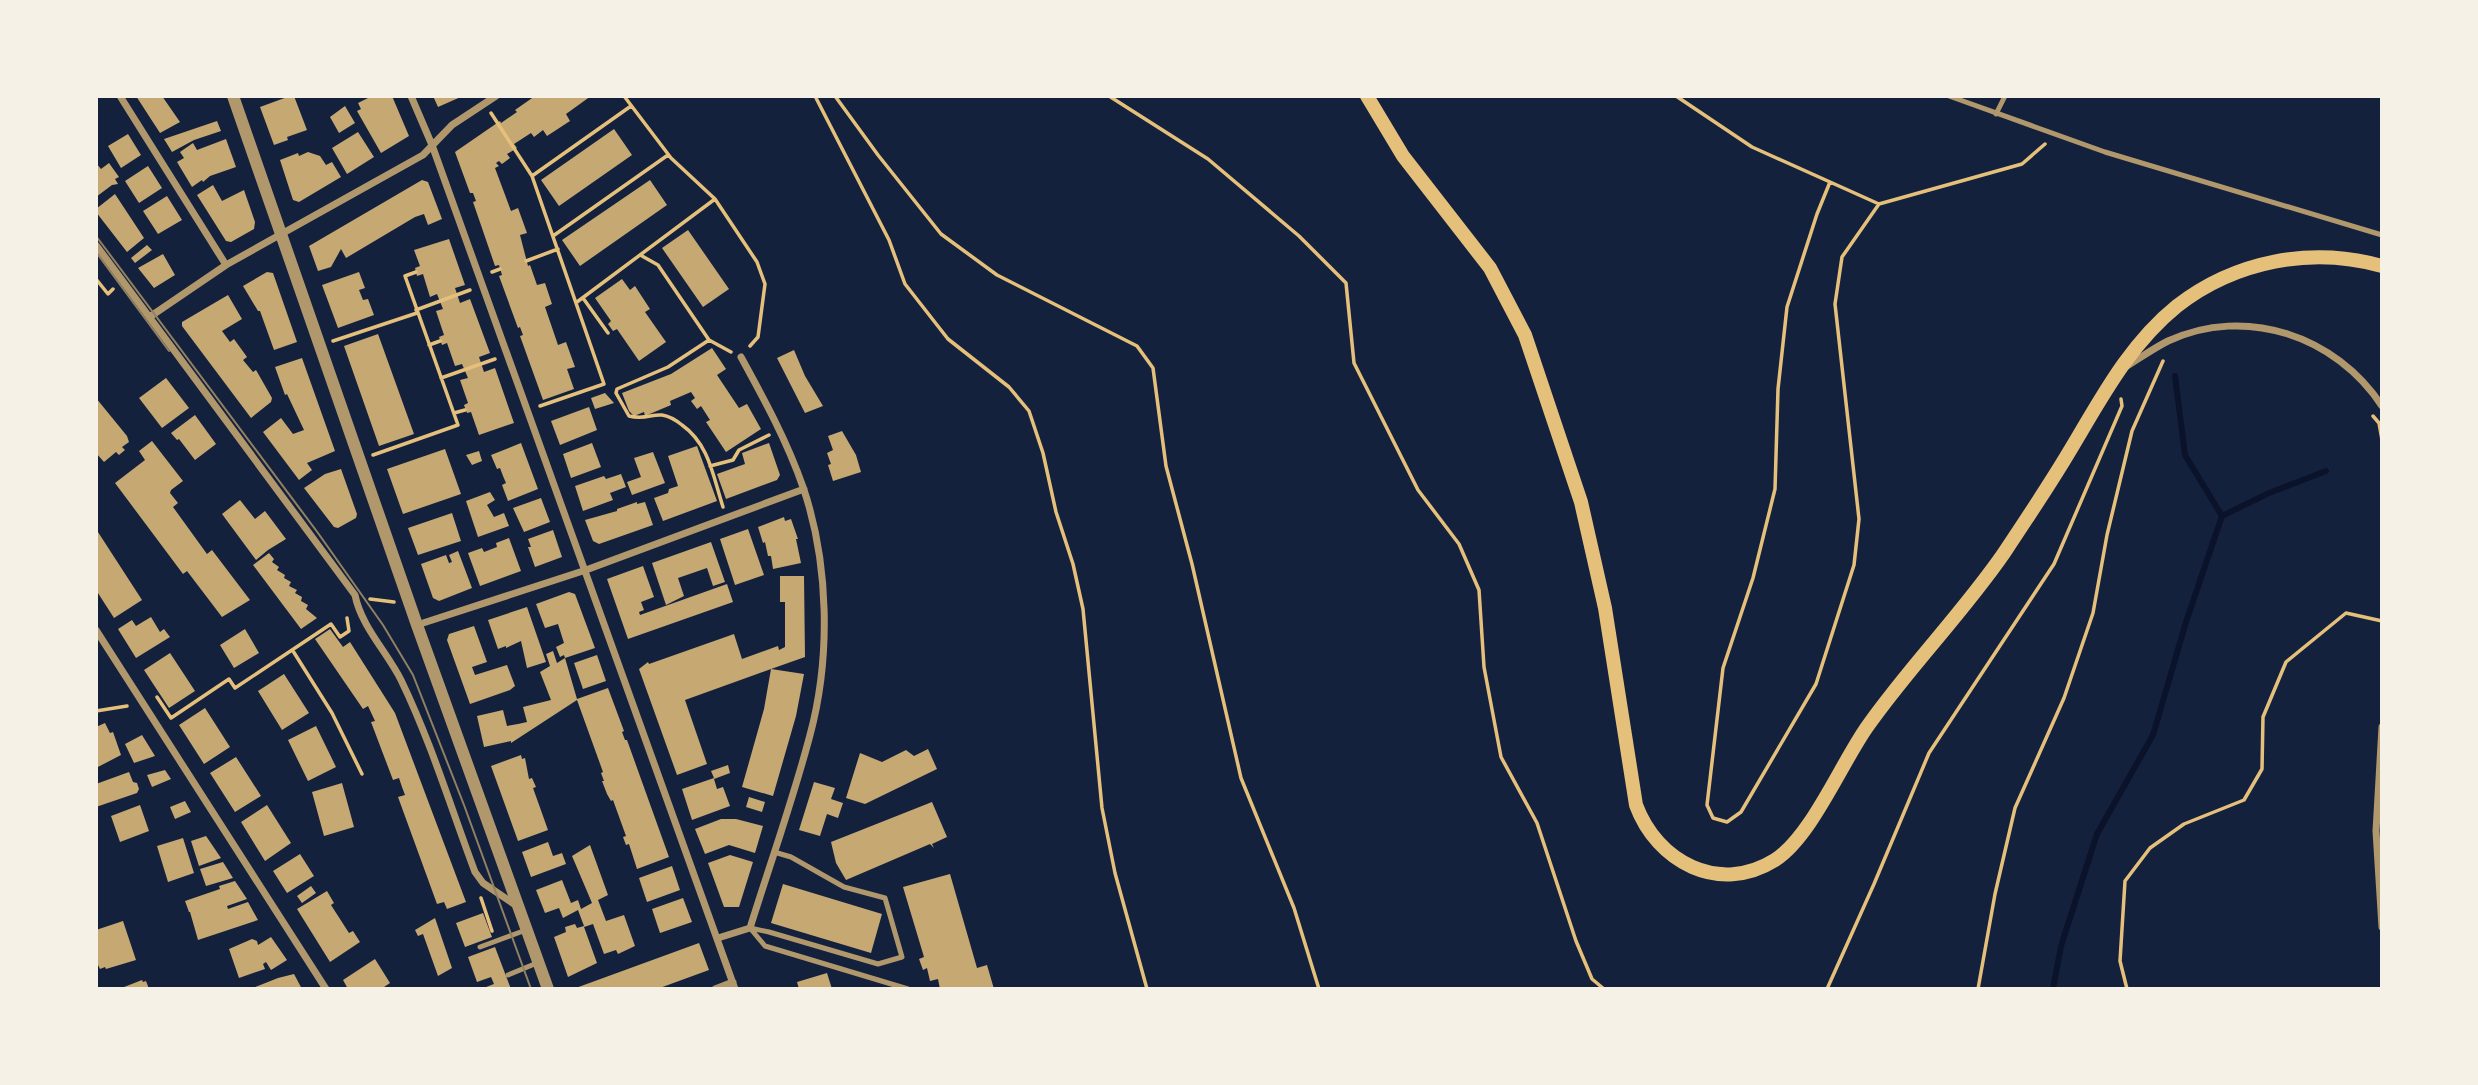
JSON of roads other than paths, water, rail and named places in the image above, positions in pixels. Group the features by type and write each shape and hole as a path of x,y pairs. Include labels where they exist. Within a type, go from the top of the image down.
{"main road":[{"path":"1367,96 1416,174 1490,268 1525,335 1584,516 1605,608 1636,805 1641,820 1654,840 1674,858 1694,868 1720,874 1754,870 1775,860 1797,841 1867,727 1975,596 2026,520 2117,372 2146,336 2177,307 2212,283 2273,261 2315,257 2357,260 2382,266"}],"street":[{"path":"120,96 226,265"},
{"path":"233,96 417,625 548,989"},
{"path":"411,96 432,145 718,938 734,986 715,989"},
{"path":"151,316 226,265 423,155 452,125 496,96"},
{"path":"96,245 355,595 357,606 400,678 414,709 475,872 483,883 518,907"},
{"path":"2117,372 2172,340 2197,332 2241,327 2280,330 2318,347 2356,375 2382,406"},
{"path":"718,938 750,928 810,735 822,654 821,572 816,535 804,489 780,431 741,357"},
{"path":"417,625 586,570 804,489"},
{"path":"96,630 326,989"},
{"path":"2382,727 2376,831 2378,897 2382,927"}],"lane":[{"path":"1949,96 2055,135 2201,182 2382,235"},
{"path":"1996,114 2005,96"},
{"path":"750,928 878,964 902,957 885,898 844,887 791,857 774,852"},
{"path":"750,928 765,946 908,989"},
{"path":"480,947 526,930"},
{"path":"508,975 538,963"}],"waterway":[{"path":"2175,376 2185,455 2222,516"},
{"path":"2053,989 2061,946 2097,834 2153,735 2186,622 2222,516 2269,493 2326,471"}],"tram line":[{"path":"96,236 318,533 383,625 413,675 531,989"},
{"path":"96,252 169,351"}]}
